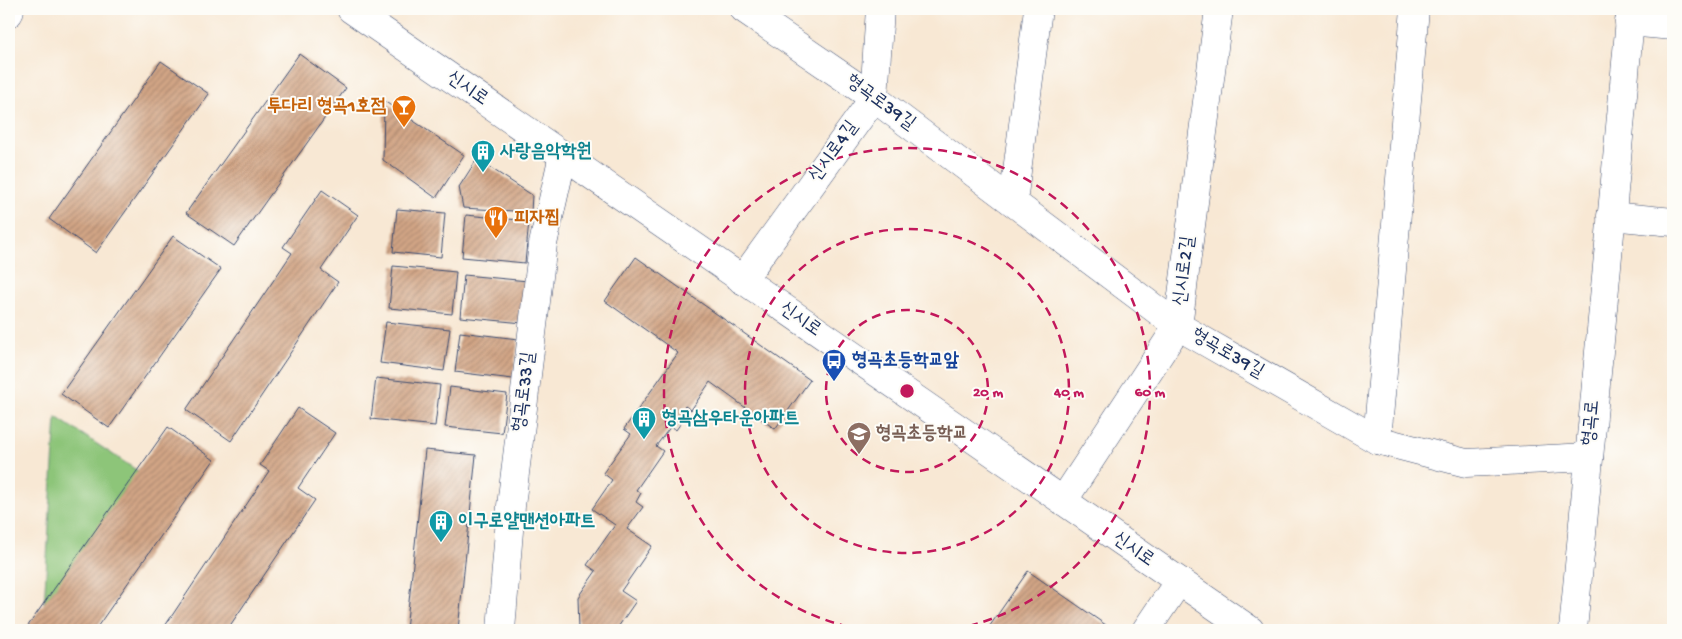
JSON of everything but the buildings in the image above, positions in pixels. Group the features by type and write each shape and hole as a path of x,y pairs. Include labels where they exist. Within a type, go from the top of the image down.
{"street":[{"path":"9,13 10,9"},
{"name":"신시로","path":"351,9 1250,630"},
{"name":"형곡로39길","path":"744,9 874,98 1178,326 1377,440 1466,462 1589,457"},
{"path":"874,98 880,9"},
{"path":"1013,202 1038,9"},
{"name":"신시로2길","path":"1063,501 1178,326 1219,9"},
{"path":"1377,440 1415,9"},
{"name":"형곡로","path":"1573,630 1630,15 1673,26"},
{"name":"신시로4길","path":"742,280 874,98"},
{"name":"형곡로33길","path":"501,630 511,506 543,244 563,155"},
{"path":"1611,216 1673,222"},
{"path":"1146,630 1179,581"}],"green space":[{"path":"56,417 144,475 44,605"}],"place":[{"name":"투다리 형곡1호점","path":"404,128"},
{"name":"사랑음악학원","path":"483,173"},
{"name":"피자찝","path":"496,239"},
{"name":"형곡초등학교앞","path":"834,382"},
{"name":"형곡삼우타운아파트","path":"644,440"},
{"name":"형곡초등학교","path":"859,455"},
{"name":"이구로얄맨션아파트","path":"441,543"}]}
